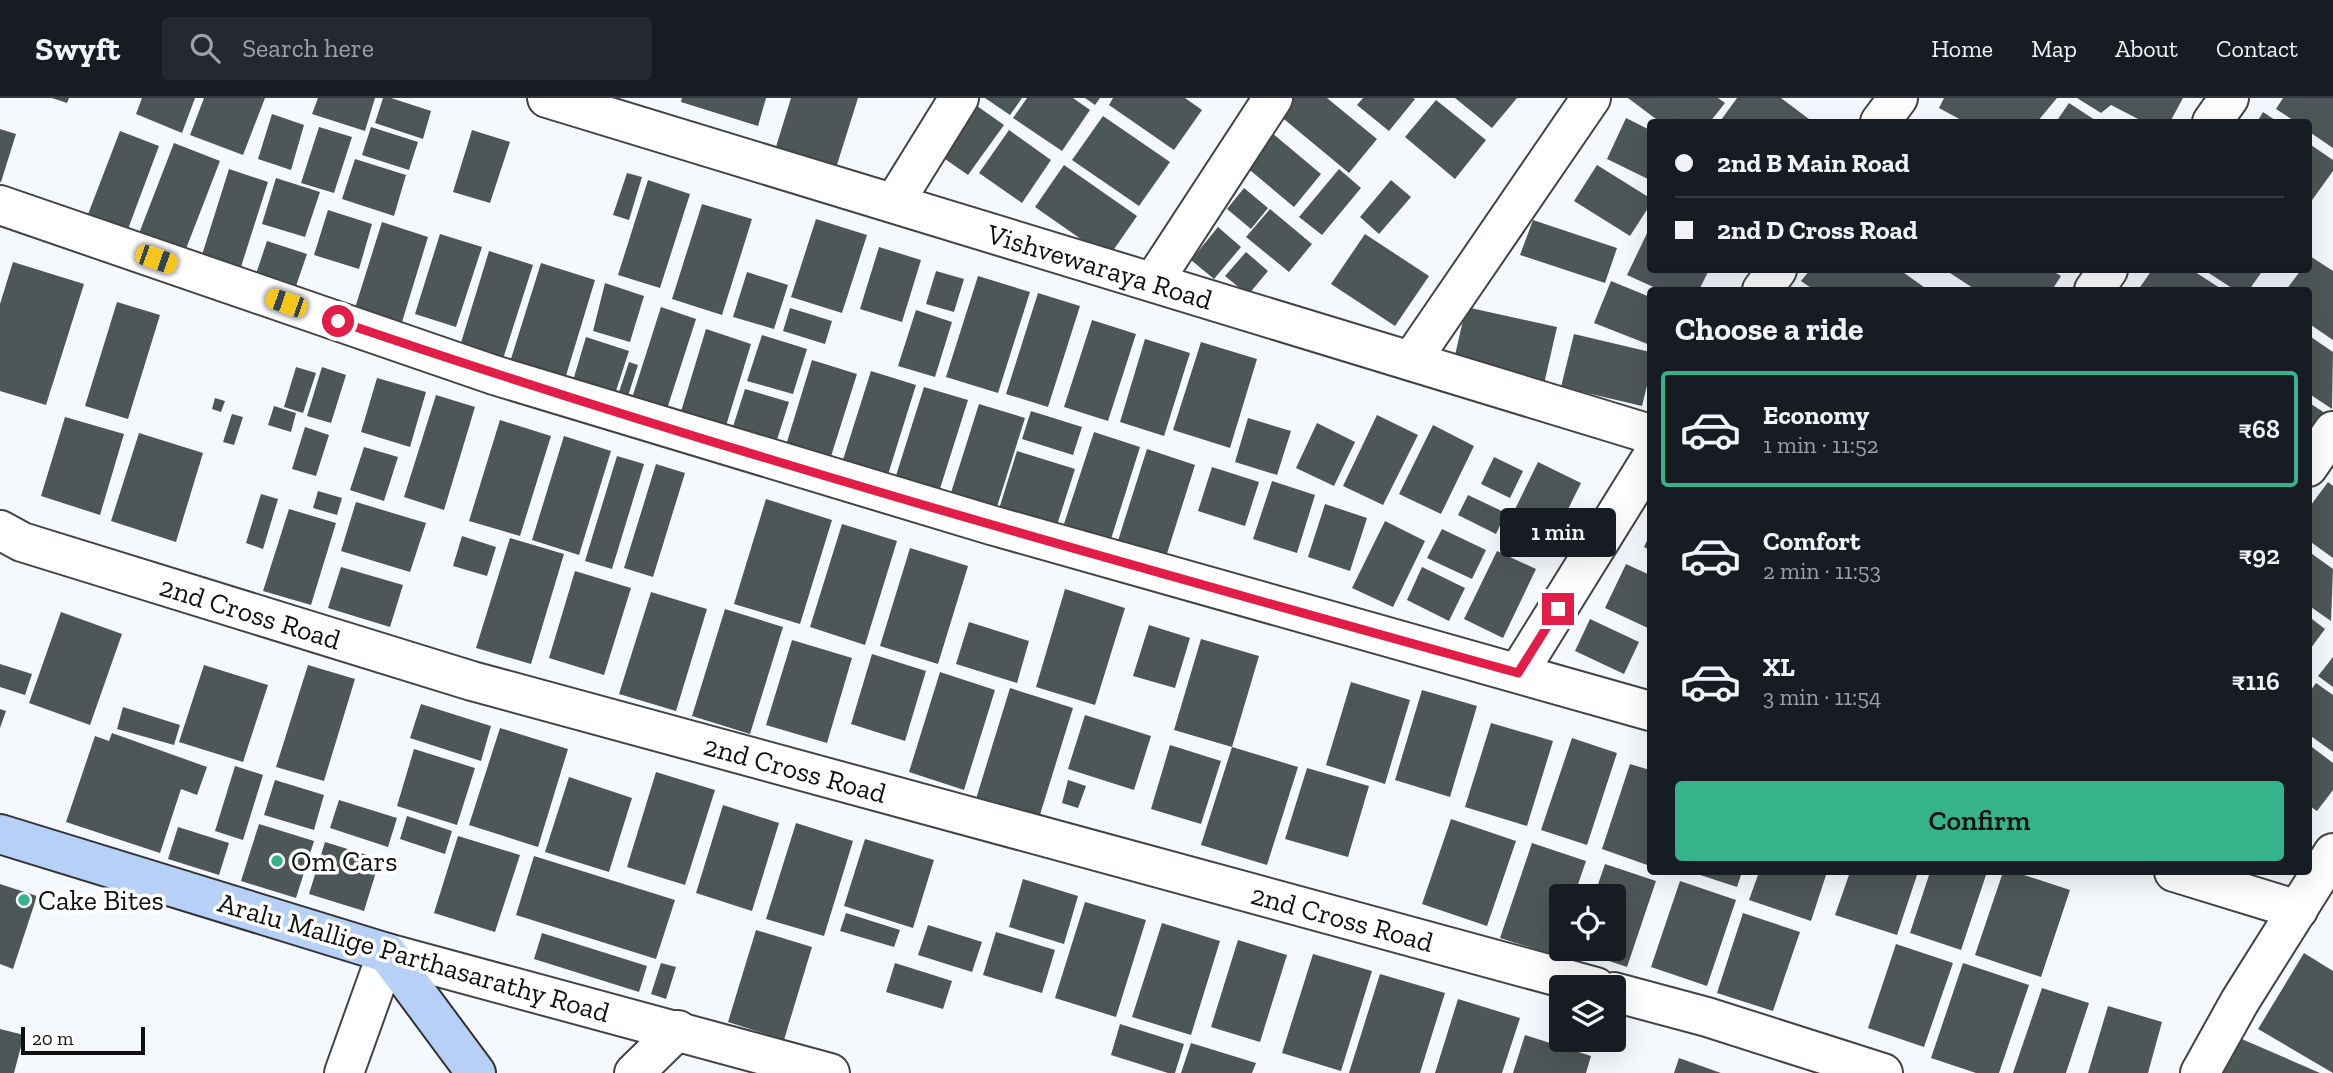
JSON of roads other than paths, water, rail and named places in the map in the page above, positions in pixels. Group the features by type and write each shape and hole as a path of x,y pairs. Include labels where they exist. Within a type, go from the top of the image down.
{"street":[{"name":"Vishvewaraya Road","path":"547,98 1647,433"},
{"path":"894,203 959,98"},
{"path":"1153,282 1273,98"},
{"path":"1411,361 1591,98"},
{"path":"1882,119 1898,98"},
{"path":"2214,119 2230,98"},
{"path":"0,205 494,375 1004,529 1647,710"},
{"path":"2312,461 2333,431"},
{"path":"1518,673 1647,465"},
{"name":"2nd Cross Road","path":"0,530 22,542 472,681 1552,975"},
{"name":"Aralu Mallige Parthasarathy Road","path":"0,834 226,906 387,953 830,1073"},
{"path":"2200,1073 2240,1001 2333,853"},
{"path":"2184,875 2298,910"},
{"path":"344,1073 387,953"},
{"path":"387,953 476,1073"},
{"path":"1626,995 1707,1017 1869,1071"},
{"path":"634,1073 678,1030"}],"place":[{"name":"Om Cars","path":"277,861"},
{"name":"Cake Bites","path":"24,900"}]}
